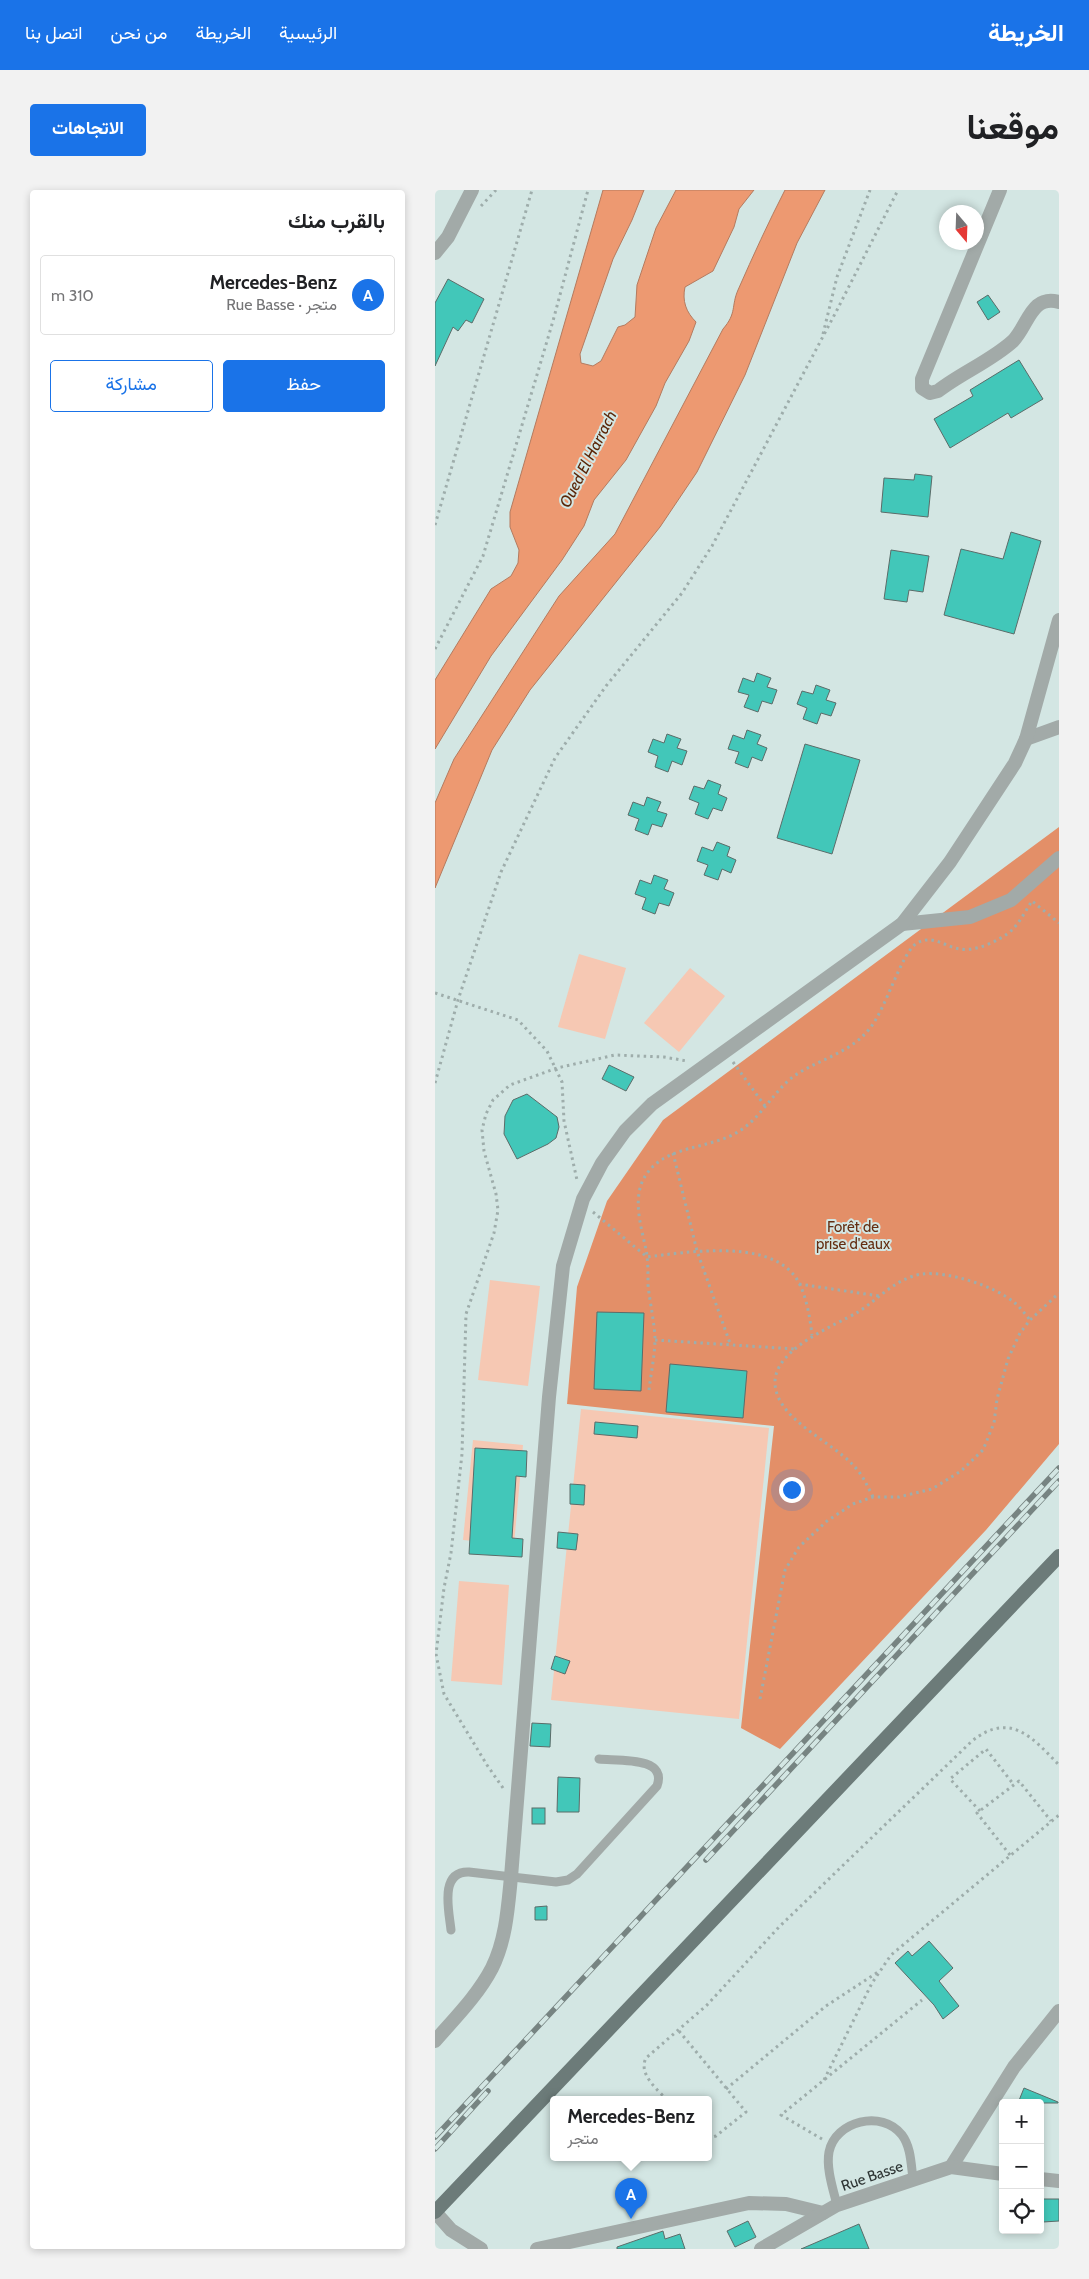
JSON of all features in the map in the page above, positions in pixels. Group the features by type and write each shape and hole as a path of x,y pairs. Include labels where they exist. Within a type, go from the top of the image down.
{"main road":[{"path":"435,2212 1059,1556"}],"street":[{"path":"435,253 448,237 472,190"},
{"path":"999,190 922,379 922,388 930,393 938,392 1010,343 1035,306 1048,301 1059,302"},
{"path":"435,2041 469,2002 493,1966 505,1927 511,1877 549,1397 563,1266 583,1199 602,1163 625,1131 652,1104 902,924 950,862 1015,763 1026,739 1059,620"},
{"path":"1026,739 1059,727"},
{"path":"902,924 970,916 1011,900 1059,858"},
{"path":"951,2167 1014,2067 1059,2012"},
{"name":"Rue Basse","path":"761,2249 837,2205 913,2179 951,2167 999,2173"},
{"path":"1044,2179 1059,2181"},
{"path":"537,2249 749,2203 787,2204 823,2213"},
{"path":"435,2212 451,2230 481,2249"}],"lane":[{"path":"451,1930 448,1890 453,1878 465,1872 557,1882 573,1877 657,1786 659,1781 657,1770 648,1763 599,1759"},
{"path":"837,2205 828,2162 831,2144 836,2137 851,2126 870,2120 896,2128 907,2144 913,2179"}],"path":[{"path":"435,525 532,190"},
{"path":"435,648 483,556 553,321 588,190"},
{"path":"822,338 837,277 870,190"},
{"path":"435,1083 458,1000 501,872 555,758 606,686 682,593 707,554 898,190"},
{"path":"649,1390 655,1340 647,1257 639,1202 643,1180 654,1165 673,1153 726,1138 751,1122 793,1077 845,1050 870,1029 886,1001 906,954 918,943 926,939 961,950 978,947 998,939 1013,929 1031,901 1059,923"},
{"path":"435,993 518,1020 547,1051 557,1068 562,1082 563,1121 583,1199 597,1217 647,1257 697,1251 738,1251 770,1258 793,1273 809,1310 812,1335"},
{"path":"725,1052 765,1106"},
{"path":"516,1806 487,1765 444,1694 437,1654 462,1454 466,1314 494,1233 498,1210 482,1130 486,1114 493,1100 510,1085 557,1068 615,1055 664,1057 707,1064"},
{"path":"673,1153 697,1251 731,1346"},
{"path":"873,1497 853,1464 795,1419 778,1399 775,1381 781,1365 795,1349 812,1335 858,1311 901,1280 924,1274 954,1276 988,1287 1014,1302 1030,1320"},
{"path":"798,1284 880,1296"},
{"path":"760,1699 785,1570 799,1547 827,1521 853,1504 873,1497 899,1497 932,1489 961,1472 983,1450 994,1423 997,1399 1008,1359 1020,1333 1030,1320 1059,1293"},
{"path":"1051,1300 1059,1301"},
{"path":"655,1340 795,1349"},
{"path":"664,2096 645,2074 643,2066 646,2058 707,2005 779,1927 982,1733 1006,1727 1019,1729 1030,1735 1059,1765"},
{"path":"980,1811 950,1779 986,1749 1014,1785"},
{"path":"1010,1855 977,1813 1019,1780 1051,1821"},
{"path":"823,2080 879,1972 891,1955 1059,1815"},
{"path":"726,2089 826,2006 879,1972"},
{"path":"831,2144 781,2115 922,2000"},
{"path":"679,2031 746,2112 712,2137"}],"shaded area":[{"path":"579,954 626,968 605,1039 558,1027"},
{"path":"690,968 725,996 679,1052 644,1023"},
{"path":"490,1280 540,1286 528,1386 478,1380"},
{"path":"581,1409 769,1428 739,1719 551,1700"},
{"path":"473,1440 523,1445 514,1545 463,1540"},
{"path":"459,1581 509,1585 502,1685 451,1681"}],"green space":[{"name":"Forêt de prise d'eaux","path":"1059,827 1059,1444 986,1530 780,1749 741,1728 774,1426 567,1404 577,1287 607,1201 663,1120"}],"water":[{"name":"Oued El Harrach","path":"603,190 644,190 613,259 580,354 581,363 593,366 601,361 618,327 625,325 635,317 637,285 656,228 676,190 754,190 739,209 734,227 713,271 685,287 684,297 686,306 696,322 689,341 665,383 656,406 626,460 594,500 584,526 562,560 491,656 435,749 435,680 491,589 511,576 518,563 519,550 510,527 510,512"},
{"path":"785,190 825,190 797,243 745,375 697,472 660,527 530,690 492,750 435,888 435,803 454,759 559,596 615,534 732,314 738,290"}],"building":[{"path":"448,279 484,299 472,323 466,320 458,331 453,327 435,366 435,303"},
{"path":"988,295 1000,312 988,320 977,302"},
{"path":"1019,360 1043,399 1011,418 1008,413 950,448 934,419 973,396 970,390"},
{"path":"915,474 932,476 928,517 881,512 884,478 914,480"},
{"path":"1011,532 1041,541 1014,634 944,615 961,549 1003,559"},
{"path":"891,550 929,556 923,592 909,590 907,602 884,599"},
{"path":"757,673 771,678 767,687 777,690 772,704 762,701 758,712 744,707 749,695 738,692 743,678 754,682"},
{"path":"816,685 830,690 826,700 836,703 831,716 821,713 817,724 803,719 807,708 797,704 802,691 813,694"},
{"path":"747,730 761,735 757,744 767,748 762,761 752,757 748,768 735,763 739,752 728,749 733,735 744,739"},
{"path":"667,734 681,739 677,748 687,751 682,765 672,761 668,772 655,767 658,756 648,752 653,739 664,743"},
{"path":"805,744 860,760 832,854 777,838"},
{"path":"708,780 721,785 718,794 727,798 722,811 713,808 708,819 695,814 699,803 689,799 694,786 704,789"},
{"path":"647,797 661,802 657,811 667,814 662,827 652,824 648,835 635,830 639,819 628,815 633,802 644,806"},
{"path":"717,842 730,847 727,856 736,860 731,873 722,869 718,880 704,875 708,865 697,861 702,847 713,851"},
{"path":"654,875 668,880 664,889 674,893 669,906 659,903 655,914 642,909 646,898 635,894 640,880 651,884"},
{"path":"609,1065 634,1077 626,1091 602,1079"},
{"path":"527,1094 557,1117 559,1127 556,1138 517,1159 504,1134 505,1116 513,1100"},
{"path":"597,1312 644,1313 641,1391 594,1389"},
{"path":"670,1364 747,1371 743,1418 666,1412"},
{"path":"595,1422 638,1426 637,1438 594,1434"},
{"path":"475,1448 527,1451 526,1477 516,1476 512,1538 523,1539 522,1557 469,1554"},
{"path":"570,1484 585,1485 584,1505 570,1504"},
{"path":"558,1532 578,1534 576,1550 557,1548"},
{"path":"555,1656 570,1661 565,1674 551,1669"},
{"path":"532,1723 551,1724 550,1747 530,1746"},
{"path":"558,1777 580,1778 579,1812 557,1812"},
{"path":"532,1808 545,1808 545,1824 532,1824"},
{"path":"547,1906 547,1920 535,1920 535,1907"},
{"path":"929,1941 953,1968 939,1981 959,2006 943,2019 934,2005 895,1963 908,1951 912,1956"},
{"path":"1024,2088 1058,2103 1044,2103 1044,2099 1020,2099"},
{"path":"1044,2199 1059,2199 1059,2221 1044,2222"},
{"path":"748,2221 756,2237 735,2247 727,2231"},
{"path":"859,2224 869,2249 801,2249"},
{"path":"663,2231 665,2239 680,2234 685,2249 617,2249 617,2247"}],"railway":[{"path":"435,2137 1059,1468"},
{"path":"706,1860 1059,1481"},
{"path":"435,2149 488,2091"}],"place":[{"name":"Mercedes-Benz","path":"631,2219"}]}
